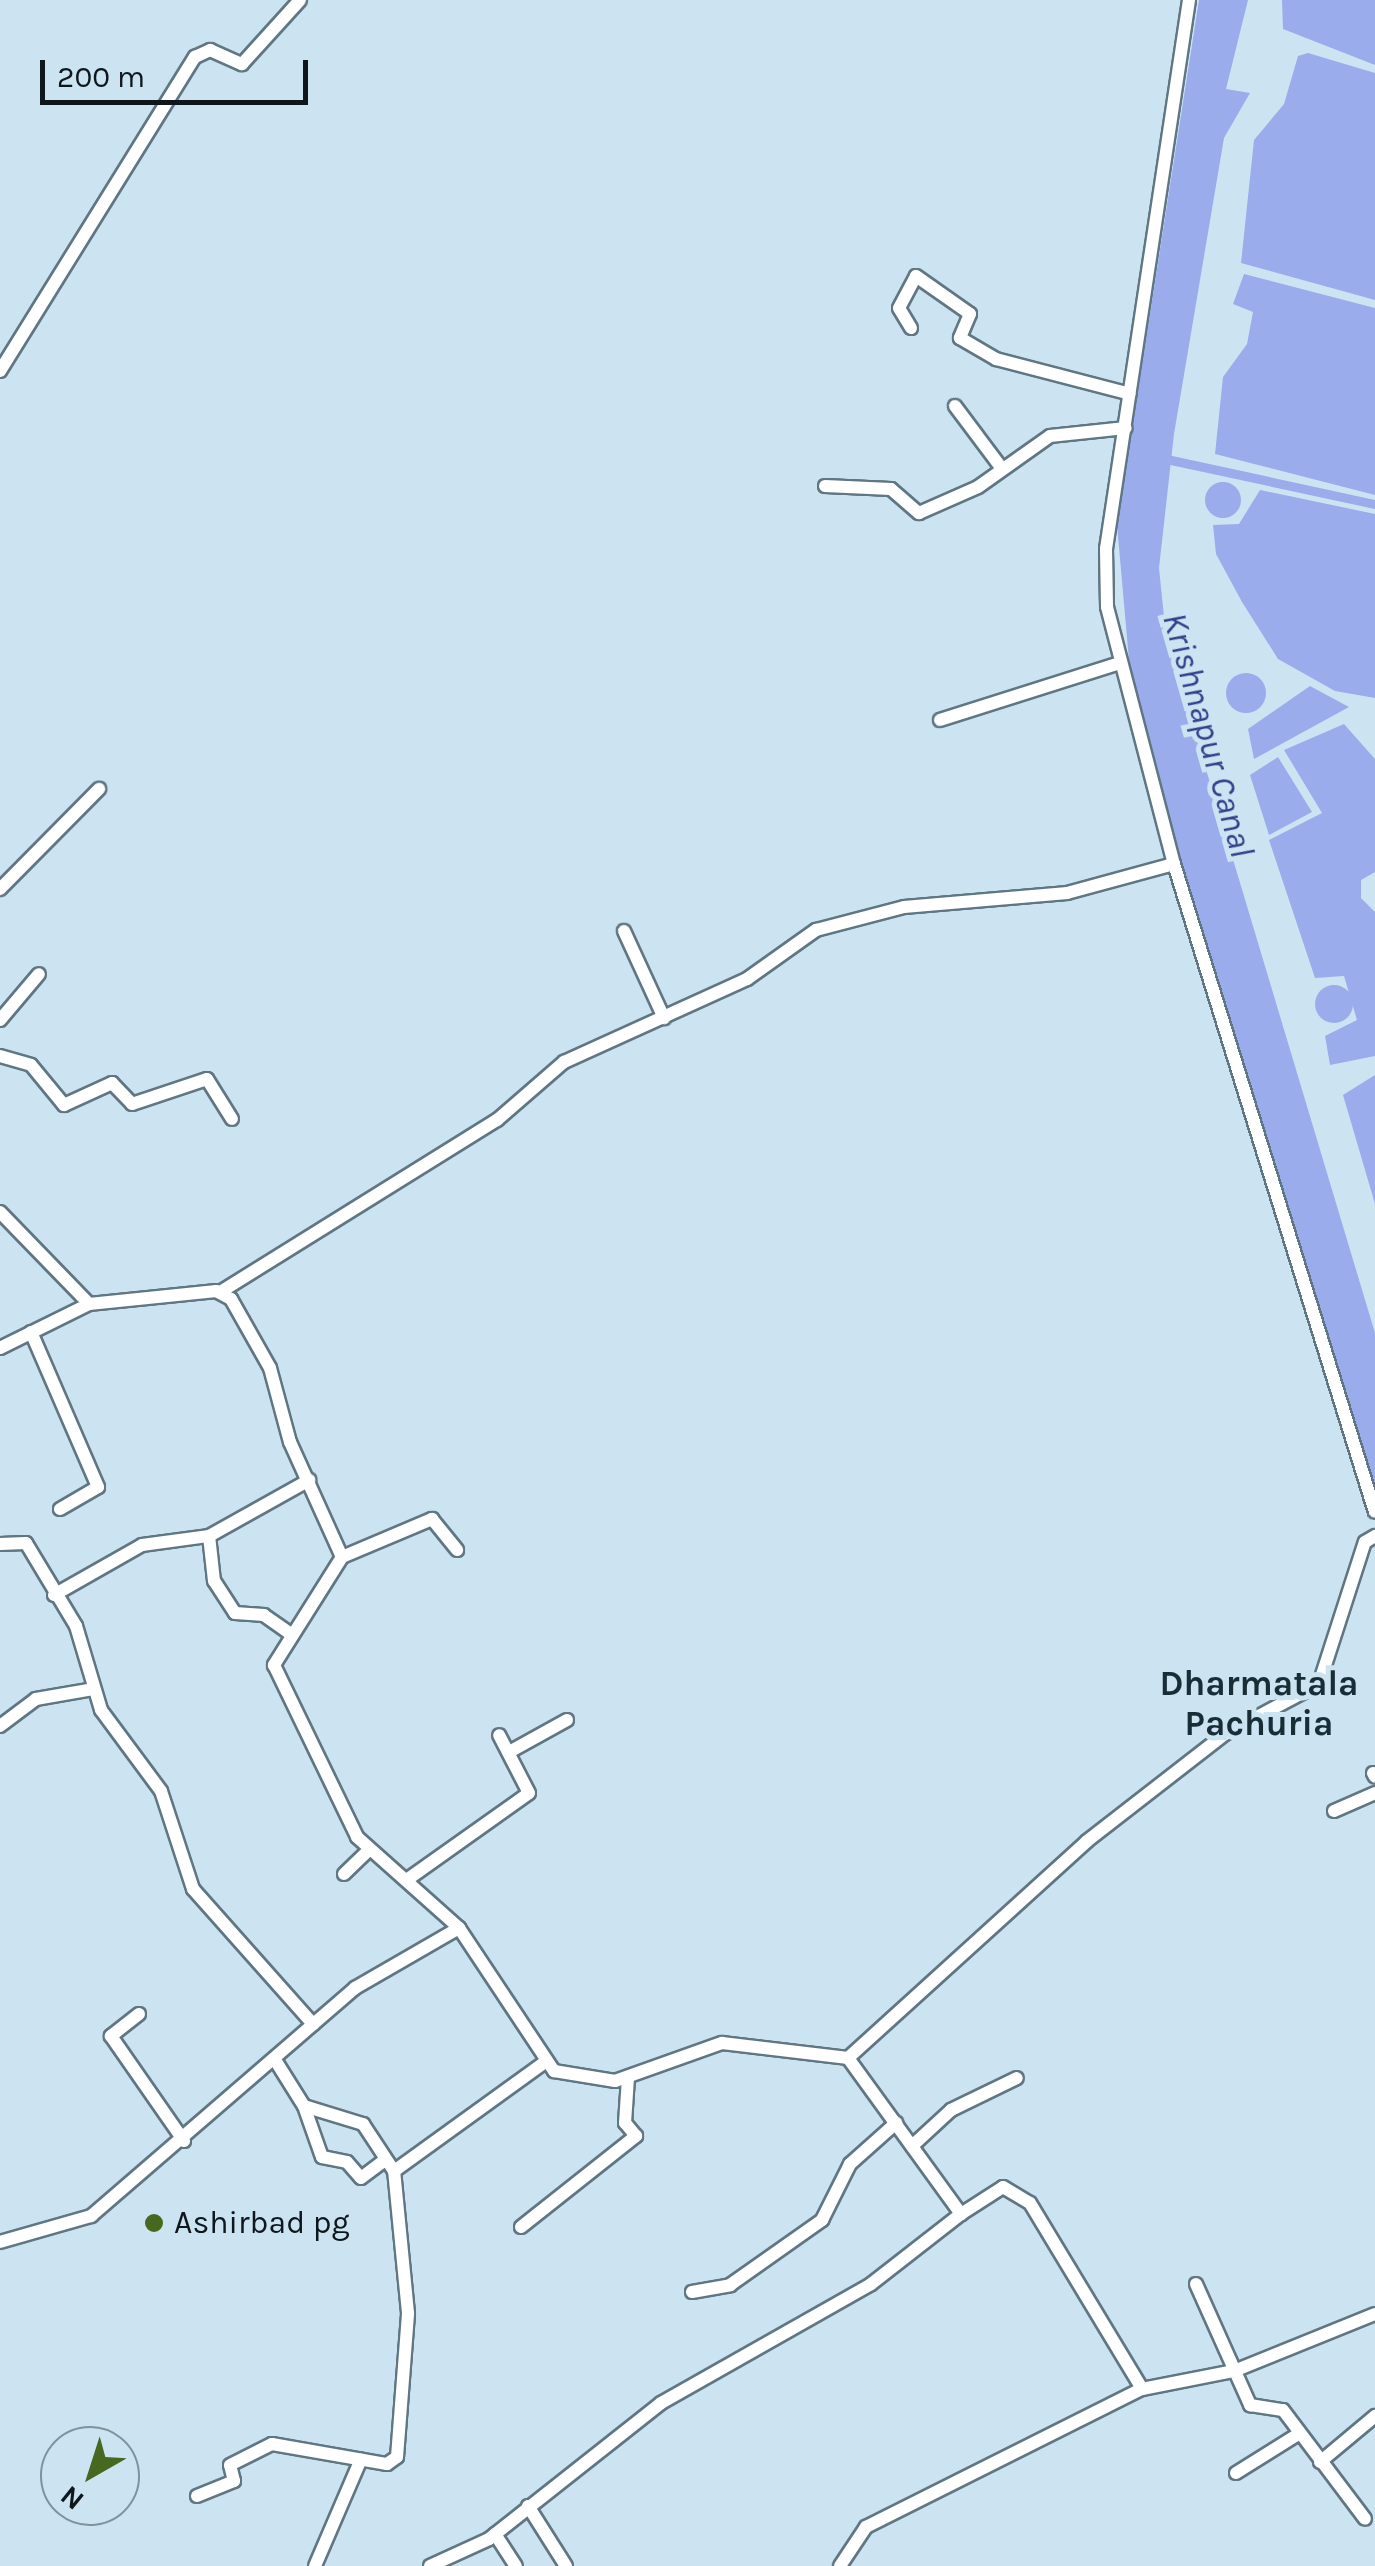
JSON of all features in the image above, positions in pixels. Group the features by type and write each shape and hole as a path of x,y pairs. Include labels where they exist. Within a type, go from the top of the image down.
{"street":[{"path":"0,371 195,57 210,50 242,64 300,0"},
{"path":"1189,0 1106,549 1117,664 1174,864 1375,1512"},
{"path":"911,328 900,308 916,276 970,314 960,338 996,359 1130,394"},
{"path":"956,406 1000,466"},
{"path":"825,486 891,489 919,514 1050,436 1126,428"},
{"path":"940,720 1117,664"},
{"path":"0,889 99,788"},
{"path":"0,1348 90,1304 222,1291 497,1120 564,1062 746,979 816,930 904,907 1067,893 1174,864"},
{"path":"624,931 664,1018"},
{"path":"0,1020 39,974"},
{"path":"0,1056 31,1064 64,1106 112,1084 132,1104 207,1079 232,1119"},
{"path":"0,1212 90,1304"},
{"path":"222,1291 264,1356 308,1480 342,1557 339,1575 288,1632 274,1665 328,1791 368,1852 408,1879 459,1928 516,2002 545,2062 570,2080 628,2078 722,2043 848,2058 944,1980 1087,1841 1225,1734 1319,1684 1365,1542 1375,1536"},
{"path":"31,1332 98,1487 60,1508"},
{"path":"54,1595 142,1545 209,1536 308,1480"},
{"path":"342,1557 432,1519 458,1550"},
{"path":"209,1536 214,1581 235,1613 267,1616 288,1632"},
{"path":"0,1544 22,1540 88,1654 94,1689 161,1791 193,1888 313,2024"},
{"path":"0,1726 36,1699 94,1689"},
{"path":"511,1751 567,1720"},
{"path":"408,1879 529,1793 499,1734"},
{"path":"1334,1811 1375,1793"},
{"path":"344,1874 368,1852"},
{"path":"0,2242 91,2216 276,2063 313,2024 372,1976 459,1928"},
{"path":"139,2014 111,2036 184,2140"},
{"path":"848,2058 961,2214"},
{"path":"276,2063 304,2106 322,2157 348,2162 361,2178 388,2166 545,2062"},
{"path":"521,2227 636,2136 625,2122 628,2078"},
{"path":"912,2146 951,2110 1017,2078"},
{"path":"197,2496 234,2481 230,2464 272,2444 361,2459 398,2457 407,2409 388,2166 362,2124 304,2106"},
{"path":"692,2292 739,2280 822,2220 850,2164 896,2122"},
{"path":"430,2566 461,2560 528,2506 630,2436 661,2403 871,2284 961,2214 1003,2188 1022,2194 1142,2389"},
{"path":"1196,2284 1250,2405 1283,2410 1365,2520"},
{"path":"840,2566 866,2528 1142,2389 1234,2371 1375,2314"},
{"path":"1320,2462 1375,2416"},
{"path":"1236,2473 1300,2433"},
{"path":"315,2566 361,2459"},
{"path":"528,2506 566,2566"},
{"path":"496,2534 516,2566"}],"water":[{"path":"1199,0 1248,0 1226,89 1250,93 1224,138 1174,434 1159,568 1166,636 1375,1333 1375,1493 1170,836 1129,660 1117,525"},
{"path":"1282,0 1375,0 1375,65 1283,29"},
{"path":"1308,53 1375,73 1375,300 1241,263 1254,140 1284,104 1298,56"},
{"path":"1244,274 1375,308 1375,495 1215,454 1223,377 1247,344 1253,312 1233,304"},
{"path":"1223,482 1235,488 1241,500 1235,512 1223,518 1211,512 1205,500 1211,488"},
{"path":"1260,490 1375,514 1375,698 1335,691 1278,659 1242,602 1216,554 1213,525 1239,524"},
{"path":"1246,673 1260,679 1266,693 1260,707 1246,713 1232,707 1226,693 1232,679"},
{"path":"1310,686 1349,707 1254,759 1248,729"},
{"path":"1344,724 1375,759 1375,872 1361,880 1361,898 1375,912 1375,1056 1330,1065 1325,1036 1357,1020 1344,976 1315,978 1269,840 1322,813 1284,750"},
{"path":"1278,757 1312,812 1269,835 1250,775"},
{"path":"1334,985 1348,990 1353,1004 1348,1018 1334,1023 1320,1018 1315,1004 1320,990"},
{"path":"1375,1075 1375,1204 1343,1095"}],"waterway":[{"path":"1171,460 1375,504"}],"place":[{"name":"Ashirbad pg","path":"154,2223"}],"district":[{"name":"Dharmatala Pachuria","path":"1259,1704"}],"water label":[{"name":"Krishnapur Canal","path":"1208,735"}]}
